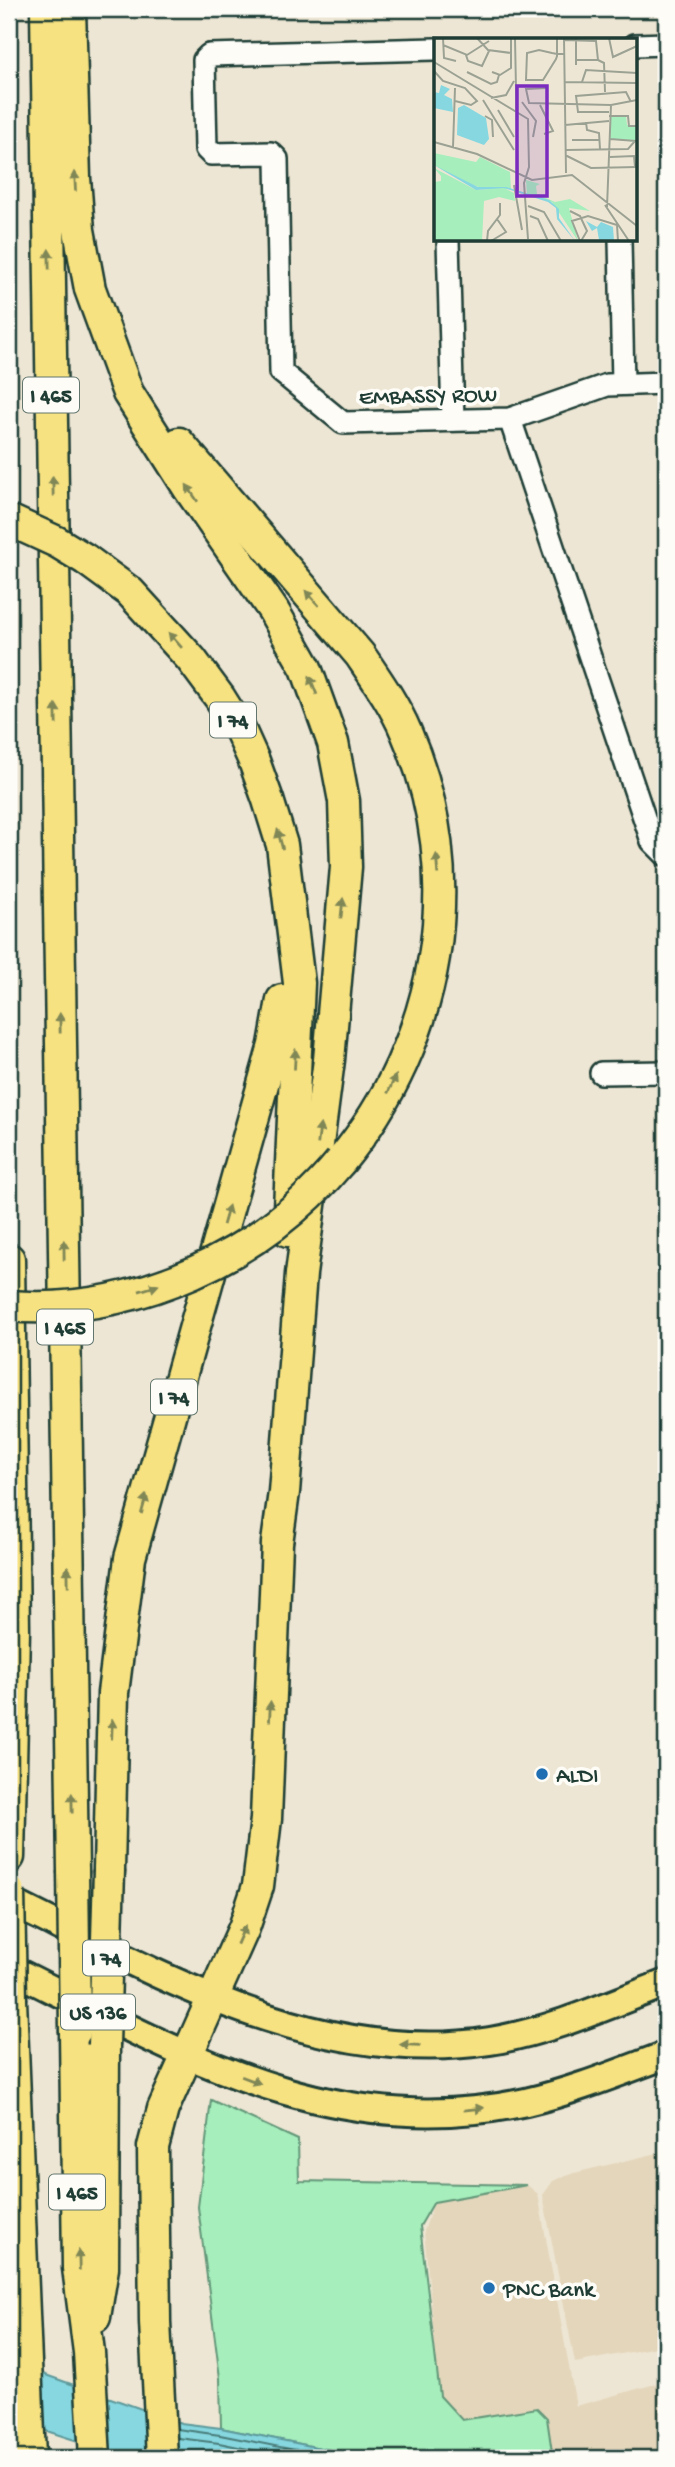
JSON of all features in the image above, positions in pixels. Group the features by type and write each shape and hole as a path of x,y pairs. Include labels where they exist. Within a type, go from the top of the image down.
{"highway":[{"name":"I 465","path":"46,9 78,2268 89,2352 95,2458"},
{"path":"70,9 75,178 79,230 90,289 128,393 189,489 273,610 306,668 333,743 344,801 346,867 329,1060 301,1274 284,1492 277,1543"},
{"path":"9,1306 91,1302 147,1289 201,1269 264,1233 316,1189 341,1161 386,1096 413,1038 428,991 435,953 439,894 436,842 421,772 396,712 360,655 192,460 119,365"},
{"name":"I 74","path":"9,520 57,542 130,592 173,637 220,698 240,730 254,761 282,845 288,880 291,931 274,1045 130,1559 113,1693 104,2045 103,2268 89,2352"},
{"path":"162,2458 155,2322 153,2147 163,2109 244,1928 258,1886 266,1819 277,1543 275,1492 299,983 291,931"},
{"name":"I 465","path":"9,1259 14,1630 9,1857"},
{"name":"I 465","path":"9,1891 21,2277 30,2458"}],"main road":[{"name":"US 136","path":"9,1901 170,1981 212,1997"},
{"name":"US 136","path":"9,1968 188,2054"},
{"path":"212,1997 324,2034 392,2045 458,2045 517,2036 574,2019 666,1983"},
{"path":"188,2054 259,2084 301,2096 382,2112 420,2113 494,2107 535,2100 575,2090 666,2054"}],"street":[{"path":"636,45 666,44"},
{"name":"EMBASSY ROW","path":"434,49 209,55 203,63 205,149 211,154 271,153 277,159 281,373 343,423 510,419 652,841 666,855"},
{"path":"448,242 453,420"},
{"path":"620,242 623,384"},
{"path":"510,419 607,385 666,383"},
{"path":"601,1073 666,1072"}],"shaded area":[{"path":"666,2151 666,2345 575,2363 543,2195 553,2181 566,2175"},
{"path":"527,2185 538,2194 576,2406 666,2381 666,2458 582,2458 552,2452 548,2420 537,2408 461,2420 440,2396 424,2231 434,2202"}],"green space":[{"path":"211,2100 298,2140 299,2181 527,2185 434,2202 420,2226 440,2396 462,2420 537,2408 547,2418 552,2452 575,2458 370,2458 221,2428 220,2378 198,2207"}],"water":[{"path":"9,2362 181,2423 221,2428 370,2458 131,2458 9,2419"}],"place":[{"name":"ALDI","path":"542,1774"},
{"name":"PNC Bank","path":"489,2288"}]}
